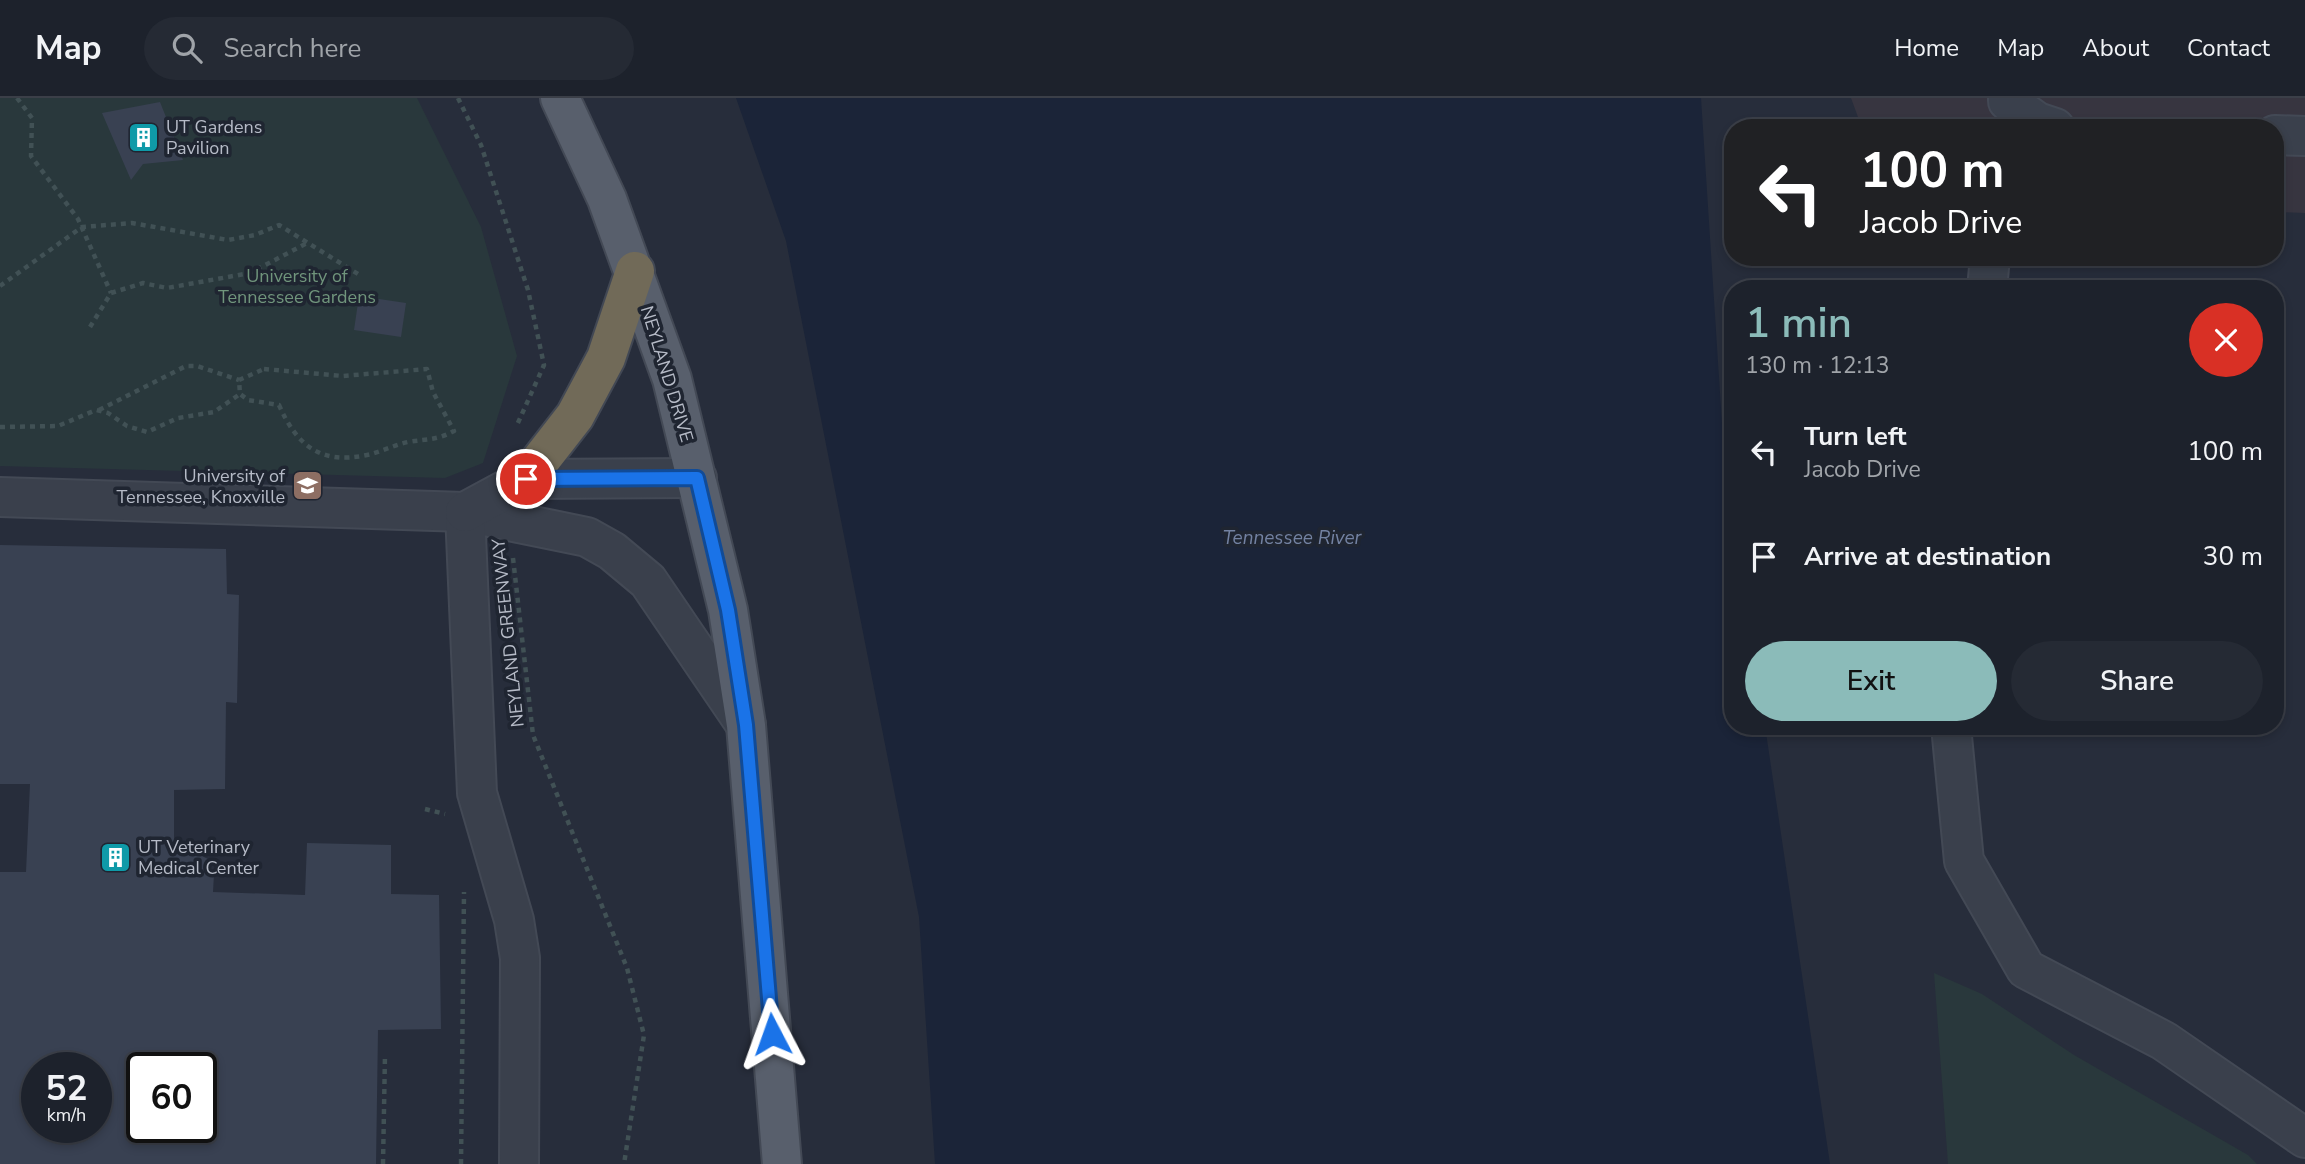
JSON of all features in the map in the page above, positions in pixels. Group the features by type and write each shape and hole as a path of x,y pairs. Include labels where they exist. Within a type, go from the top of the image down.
{"highway":[{"path":"526,479 575,416 606,358 635,271"}],"main road":[{"name":"NEYLAND DRIVE","path":"560,98 607,199 672,379 728,610 746,725 782,1164"}],"street":[{"path":"2007,109 2030,119"},
{"path":"2284,135 2305,136"},
{"path":"464,512 526,479 697,478"},
{"path":"0,498 464,512 587,537 612,551 648,581 746,725"},
{"path":"464,512 477,793 514,920 520,958 519,1164"},
{"path":"1952,735 1964,861 2026,969 2164,1041 2305,1138"}],"path":[{"path":"17,98 32,118 31,156 82,227 111,293"},
{"path":"458,98 481,145 528,290 544,365 514,432"},
{"path":"0,286 82,227 132,223 228,240 256,235 279,225 359,274"},
{"path":"90,327 111,293 143,283 167,288 250,273 309,242"},
{"path":"98,411 186,366 197,366 239,380 264,369 343,376 427,369 433,392 454,431 431,441 410,442 367,455 336,456 305,447 298,440 279,405 248,400 240,394 239,380"},
{"path":"0,427 68,425 88,412 98,411 108,413 127,426 147,432 178,418 214,412 240,394"},
{"name":"NEYLAND GREENWAY","path":"511,520 514,582 533,735 627,968 644,1035 624,1164"},
{"path":"461,1164 464,885"},
{"path":"383,1164 386,1054"}],"shaded area":[{"path":"1851,98 2305,98 2305,213 2284,212 2284,119 1859,119"}],"green space":[{"name":"University of Tennessee Gardens","path":"0,98 417,98 481,227 517,356 483,463 445,478 0,466"},
{"path":"1934,973 1982,994 2074,1055 2248,1155 2257,1164 1948,1164"}],"water":[{"name":"Tennessee River","path":"736,98 1701,98 1724,455 1724,735 1766,735 1830,1164 935,1164 919,917 786,241"}],"building":[{"name":"UT Gardens Pavilion","path":"160,102 183,160 143,164 131,180 102,113"},
{"path":"359,296 406,303 401,337 354,330"},
{"name":"UT Veterinary Medical Center","path":"0,545 226,549 227,594 239,595 237,703 226,702 225,789 174,790 174,850 194,852 208,859 214,874 213,892 305,895 307,843 391,845 391,894 439,895 441,1029 378,1030 376,1164 0,1164 0,872 26,872 30,784 0,784"}],"place":[{"name":"UT Gardens Pavilion","path":"143,137"},
{"name":"University of Tennessee, Knoxville","path":"308,486"},
{"name":"UT Veterinary Medical Center","path":"115,857"}],"route":[{"path":"526,479 697,478 728,610 746,725 772,1034"}]}
